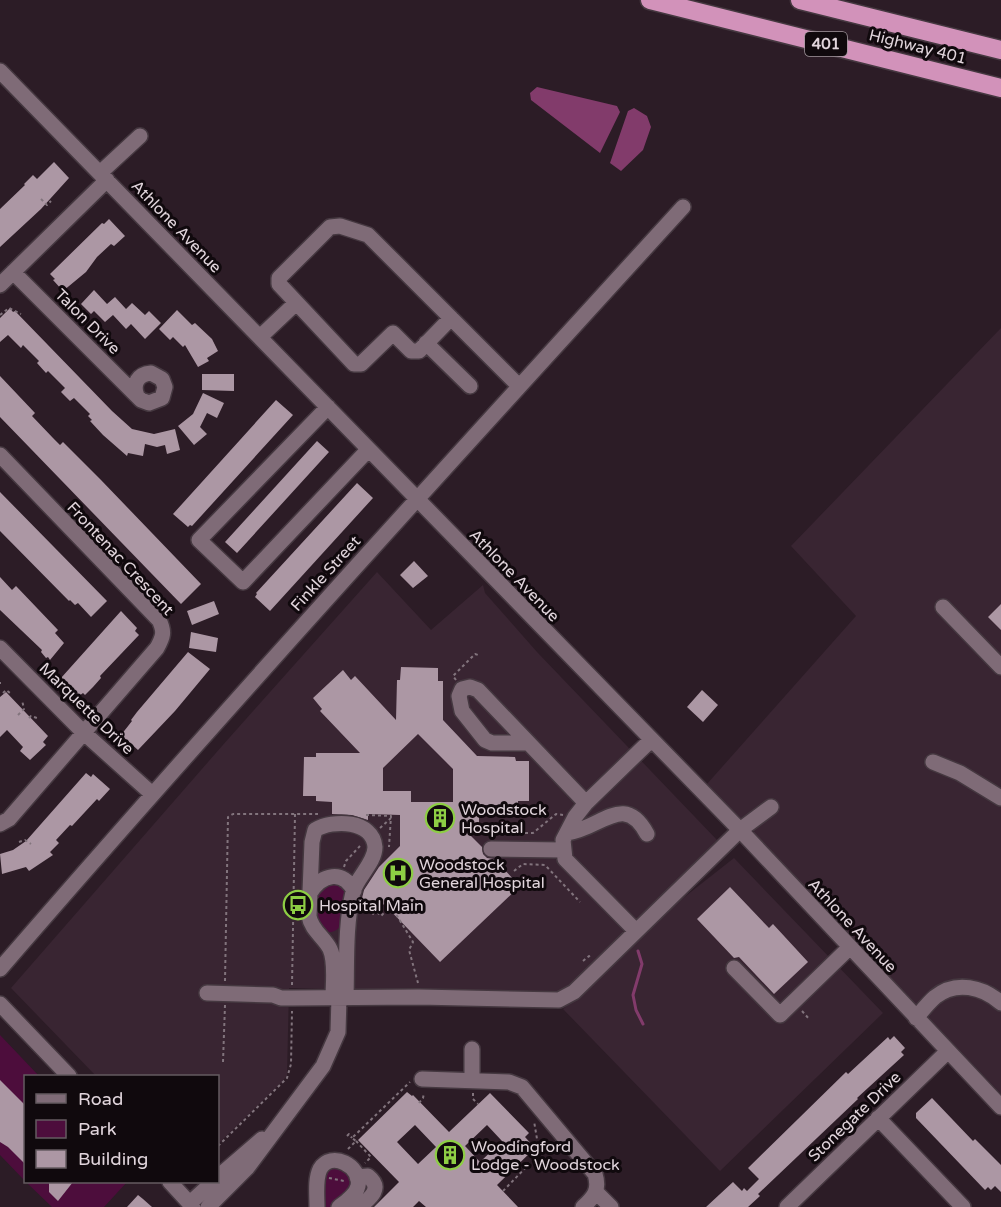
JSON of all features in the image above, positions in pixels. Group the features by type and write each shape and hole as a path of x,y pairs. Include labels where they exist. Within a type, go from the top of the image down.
{"highway":[{"name":"Highway 401","path":"650,0 1001,89"},
{"name":"Highway 401","path":"800,0 1001,50"}],"street":[{"name":"Athlone Avenue","path":"0,71 740,830 1001,1107"},
{"path":"0,285 140,136"},
{"name":"Finkle Street","path":"0,969 152,793 683,207"},
{"path":"451,318 419,351 411,351 393,333 362,364 354,364 279,284 279,278 330,227 340,226 368,235 451,318 519,386"},
{"name":"Talon Drive","path":"13,272 137,396"},
{"path":"260,337 296,303"},
{"path":"426,343 470,386"},
{"path":"328,407 199,540 243,582 368,450"},
{"name":"Frontenac Crescent","path":"0,455 156,617 164,631 164,636 156,648 9,819 0,824"},
{"path":"943,607 1001,667"},
{"name":"Marquette Drive","path":"0,648 83,732 152,793"},
{"path":"528,743 492,743 485,740 462,711 459,696 462,689 470,687 478,690 586,803"},
{"path":"636,931 565,859 563,840 575,817 586,803 651,740"},
{"path":"933,762 960,773 1001,798"},
{"path":"207,993 273,994 292,998 419,997 559,1000 574,992 740,830 771,807"},
{"path":"567,833 591,827 622,812 631,814 644,827 647,834"},
{"path":"208,1207 247,1168 317,1076 329,1056 338,1032 339,997 354,891 374,854 374,843 367,830 353,824 326,825 319,828 312,836 310,922 326,942 332,956 339,997"},
{"path":"491,849 563,850"},
{"path":"310,893 321,881 332,877 343,878 354,891"},
{"path":"318,932 324,936 333,936 349,924"},
{"path":"734,968 780,1015 849,948"},
{"path":"916,1018 934,998 944,991 965,986 993,996 1001,1003"},
{"path":"0,1004 67,1075"},
{"path":"472,1049 472,1080"},
{"name":"Stonegate Drive","path":"791,1206 947,1052"},
{"path":"422,1079 509,1082 522,1086 595,1174 598,1186 596,1192 583,1207"},
{"path":"878,1118 963,1207"},
{"path":"219,1176 276,1128"},
{"path":"317,1207 318,1176 325,1164 339,1161 351,1167 357,1181 354,1194 339,1207"},
{"path":"357,1181 368,1176 376,1184 374,1193 359,1207"},
{"path":"171,1183 192,1205 212,1183"},
{"path":"596,1192 611,1207"}],"path":[{"path":"41,199 47,205 51,201"},
{"path":"0,315 9,308 21,314"},
{"path":"3,693 6,690 10,693"},
{"path":"18,715 24,709 22,700"},
{"path":"29,718 31,716 37,718"},
{"path":"465,832 533,833 556,814 575,817"},
{"path":"342,871 346,861 391,819"},
{"path":"19,842 25,840 31,844"},
{"path":"514,871 523,864 545,865 580,902"},
{"path":"293,869 312,871"},
{"path":"352,1137 413,1079 422,1079"},
{"path":"503,1191 535,1158 538,1144 534,1117 541,1108"},
{"path":"345,1152 356,1141 349,1134 347,1136"},
{"path":"318,1176 357,1181"}],"shaded area":[{"path":"537,87 617,106 620,112 600,153 531,100 530,93"},
{"path":"634,108 647,116 651,127 643,150 621,171 610,163 628,111"},
{"path":"1001,328 1001,1094 707,784 856,616 791,546"},
{"name":"Woodstock General Hospital","path":"377,572 431,630 483,585 485,593 537,652 717,840 620,938 569,987 559,993 289,988 287,1075 219,1143 219,1075 95,1075 11,988"},
{"path":"734,858 883,1013 720,1171 563,1009 626,953 673,906"}],"green space":[{"path":"335,881 347,889 344,918 338,929 325,932 316,919 317,895 319,890"},
{"path":"0,1035 38,1075 24,1075 24,1180 0,1155"},
{"path":"336,1165 353,1177 349,1189 331,1207 322,1207 325,1177 327,1172"},
{"path":"27,1183 126,1183 104,1207 52,1207"}],"building":[{"path":"54,162 69,178 41,209 0,247 0,209 33,175 37,179"},
{"path":"109,219 125,236 114,246 111,244 86,272 63,291 50,274 102,223 104,224"},
{"path":"94,290 107,304 115,297 126,309 132,303 145,315 149,311 161,323 145,339 131,324 126,329 113,315 105,322 94,311 91,314 81,304"},
{"path":"10,308 132,429 154,434 175,429 180,450 167,454 165,445 157,447 145,444 143,456 128,453 127,456 90,421 92,420 88,416 90,414 74,398 70,401 61,392 65,388 48,371 46,373 37,363 39,361 23,345 21,348 8,335 0,342 0,318"},
{"path":"177,310 192,325 195,323 212,339 218,351 207,358 209,361 198,367 185,345 183,347 173,337 170,340 159,329"},
{"path":"202,374 234,374 234,391 202,390"},
{"path":"0,376 35,413 32,416 53,438 60,445 63,442 201,584 181,604 0,417"},
{"path":"203,393 224,403 217,418 207,413 200,427 207,434 194,445 178,426 193,414"},
{"path":"276,400 293,415 192,526 188,527 173,514"},
{"path":"317,441 329,452 237,553 225,542"},
{"path":"357,483 373,498 270,611 255,597 256,593"},
{"path":"0,492 107,601 91,617 78,603 75,605 69,601 0,531"},
{"path":"414,561 428,576 413,588 400,575"},
{"path":"0,577 12,590 16,586 58,630 55,633 64,643 50,660 0,610"},
{"path":"214,601 219,614 192,625 187,611"},
{"path":"1001,604 1001,630 988,617"},
{"path":"121,611 137,628 135,631 139,635 100,676 101,678 93,687 85,695 83,693 79,696 61,678"},
{"path":"191,632 218,638 216,652 189,648"},
{"path":"188,652 210,669 138,750 121,735 137,712"},
{"name":"Woodstock Hospital","path":"401,667 438,668 438,681 443,681 443,720 477,756 515,757 516,761 529,761 529,801 518,801 518,805 479,805 479,830 465,830 482,847 483,854 487,858 494,859 520,886 440,962 384,904 373,915 361,902 364,890 379,867 400,846 400,815 368,814 368,820 352,815 332,814 332,802 316,801 316,796 303,796 304,757 316,757 316,753 360,753 320,711 322,709 313,698 343,670 351,680 355,676 396,720 397,680 400,680","holes":["418,734 453,769 453,802 411,802 411,791 383,791 383,768"]},
{"path":"702,690 718,705 703,722 687,707"},
{"path":"6,692 48,736 43,742 46,745 30,760 20,751 23,747 7,730 0,737 0,697"},
{"path":"86,773 91,777 93,774 110,789 56,840 59,843 50,852 53,855 29,871 26,867 2,874 0,854 13,850 26,841"},
{"path":"730,887 769,928 773,924 808,962 774,994 739,957 734,958 697,919"},
{"path":"894,1036 905,1048 901,1052 904,1055 758,1194 760,1196 748,1207 706,1207 733,1182 742,1191 744,1188 747,1191 759,1179 748,1168 846,1072 848,1074 888,1037 890,1040"},
{"path":"0,1080 24,1104 24,1163 0,1142"},
{"name":"Woodingford Lodge - Woodstock","path":"407,1092 413,1095 449,1132 490,1093 529,1133 525,1137 535,1148 497,1185 518,1207 426,1207 419,1201 413,1207 374,1207 399,1182 358,1140","holes":["415,1125 436,1147 418,1164 397,1142","487,1125 502,1141 480,1162 465,1146"]},
{"path":"932,1098 973,1141 975,1139 1001,1165 1001,1192 995,1186 991,1190 988,1187 985,1190 916,1118 916,1113"},
{"path":"49,1183 72,1183 58,1201 49,1192"},
{"path":"138,1195 143,1199 152,1207 127,1207"}],"waterway":[{"path":"638,951 642,964 633,995 636,1010 643,1024"}],"place":[{"name":"Woodstock Hospital","path":"440,818"},
{"name":"Woodstock General Hospital","path":"398,873"},
{"name":"Hospital Main","path":"298,905"},
{"name":"Woodingford Lodge - Woodstock","path":"450,1155"}]}
